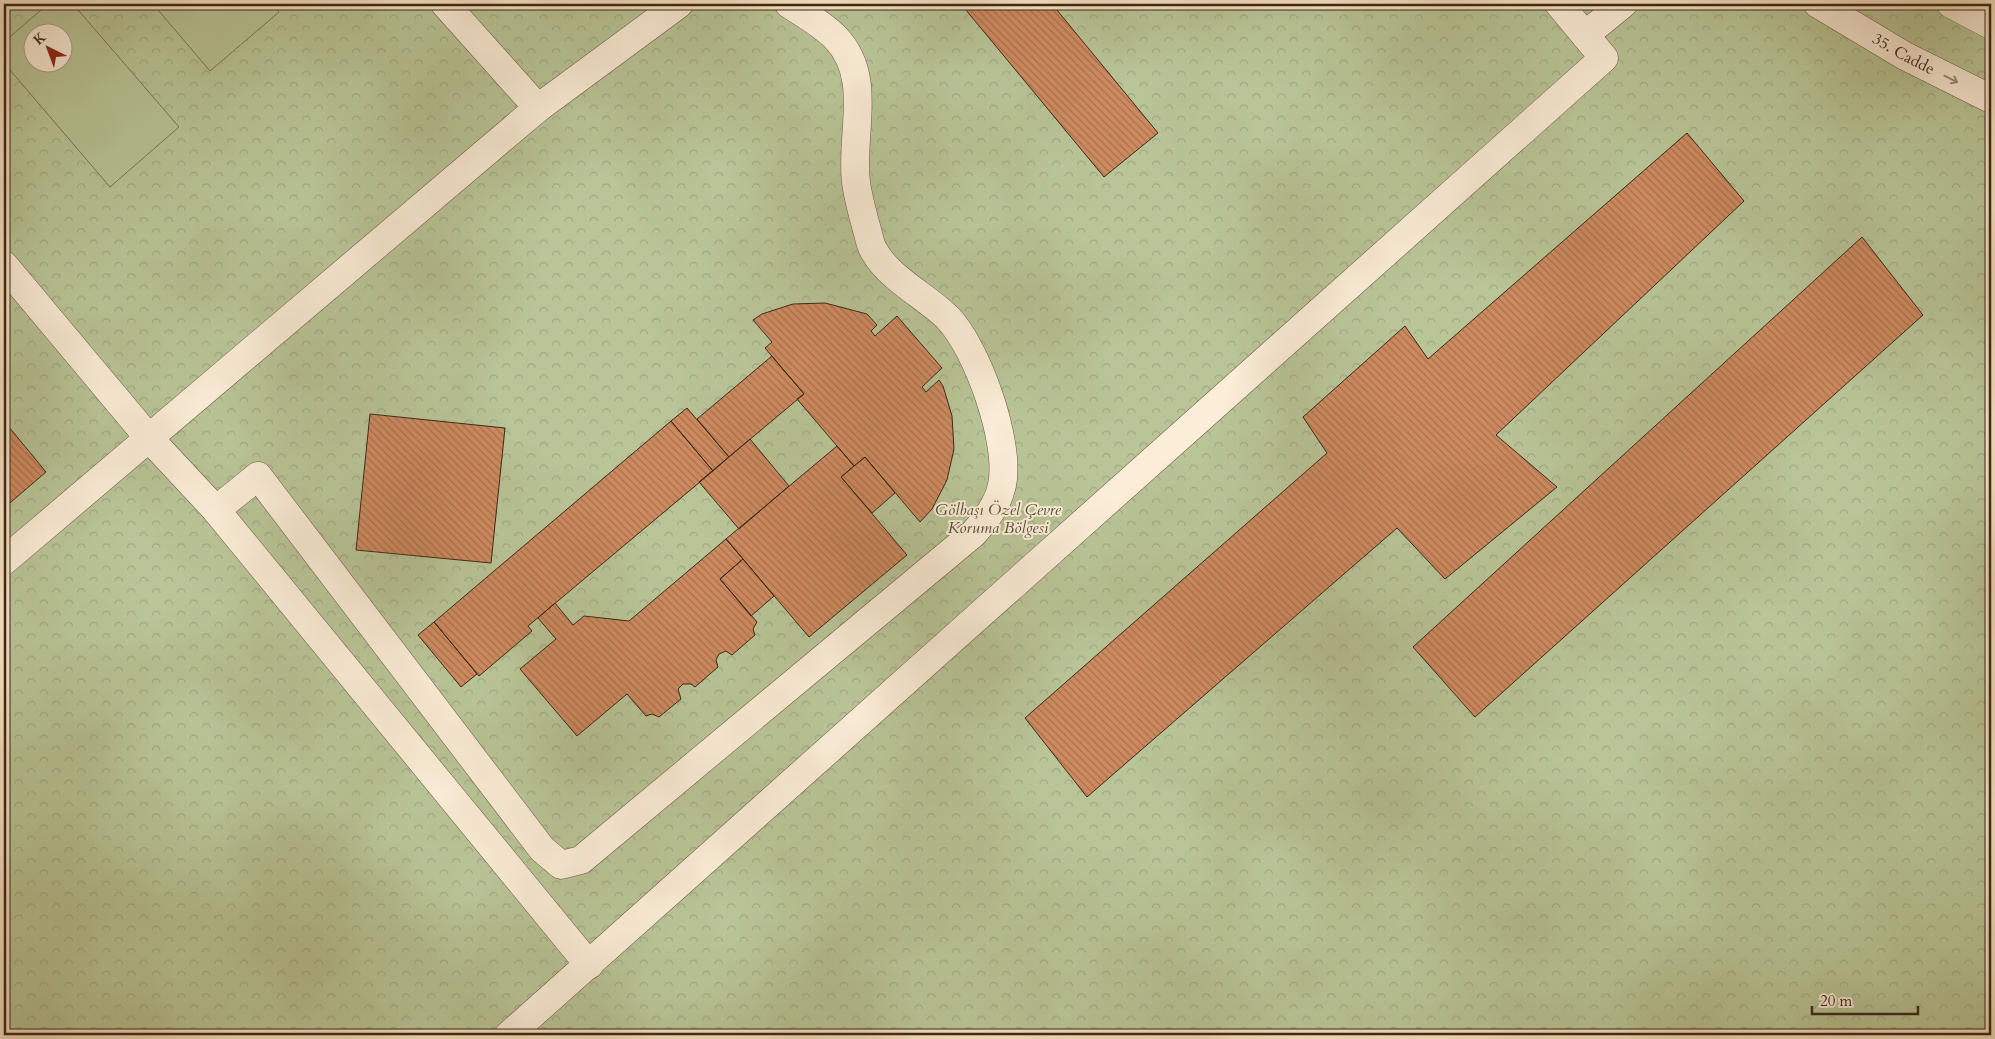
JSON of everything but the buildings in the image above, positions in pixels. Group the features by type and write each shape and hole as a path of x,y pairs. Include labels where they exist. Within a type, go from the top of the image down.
{"street":[{"path":"445,4 538,108"},
{"path":"4,562 148,437 538,108 679,4"},
{"path":"216,510 258,476 542,849 561,865 581,860 974,533 993,509 1002,485 1003,457 997,422 970,351 948,318 894,274 874,251 856,182 857,78 847,54 834,37 789,4"},
{"path":"509,1035 1604,58 1559,4"},
{"path":"1585,35 1623,4"},
{"name":"35. Cadde","path":"1818,4 1905,56 1991,99"},
{"path":"1951,4 1991,25"},
{"path":"4,265 148,437 216,510 589,965"}],"green space":[{"name":"Gölbaşı Özel Çevre Koruma Bölgesi","path":"4,4 1991,4 1991,1035 4,1035"},
{"path":"48,4 73,4 179,127 110,187 4,63 4,42 22,26 22,72 72,72 72,22 27,22"},
{"path":"153,4 272,4 279,12 210,71"}]}
